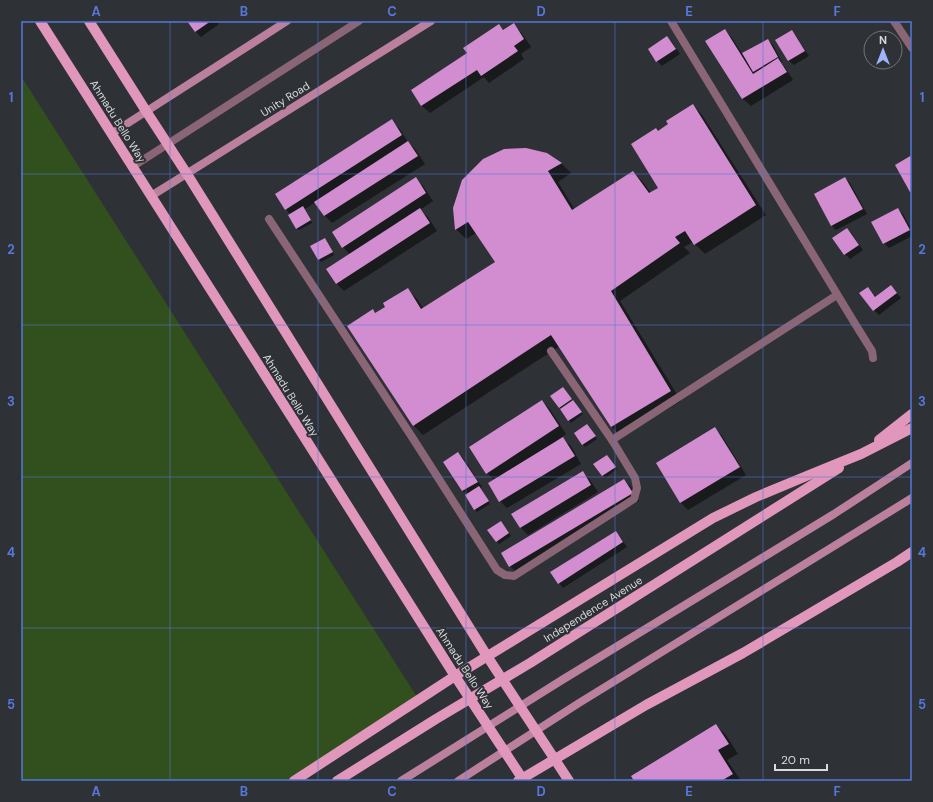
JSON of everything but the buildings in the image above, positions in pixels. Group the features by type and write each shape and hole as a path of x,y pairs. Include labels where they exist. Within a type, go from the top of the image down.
{"main road":[{"name":"Ahmadu Bello Way","path":"40,21 462,687 524,781"},
{"path":"89,21 187,174 494,667 567,778"},
{"path":"111,134 286,21"},
{"name":"Unity Road","path":"151,196 430,21"},
{"path":"861,454 912,414"},
{"path":"294,781 455,676 713,518 756,497 861,454 912,428"},
{"name":"Independence Avenue","path":"337,781 436,719 530,663 861,454"},
{"path":"401,781 562,680 834,514 912,463"},
{"path":"458,781 579,703 912,498"},
{"path":"518,781 646,704 743,653 912,552"}],"street":[{"path":"132,167 359,21"},
{"path":"671,21 872,351 873,358"},
{"path":"894,21 912,48"},
{"path":"270,219 497,570 514,576 634,499 638,488 636,478 612,440 551,351"},
{"path":"612,440 837,295"}],"green space":[{"path":"21,76 419,700 287,781 21,781"}]}
